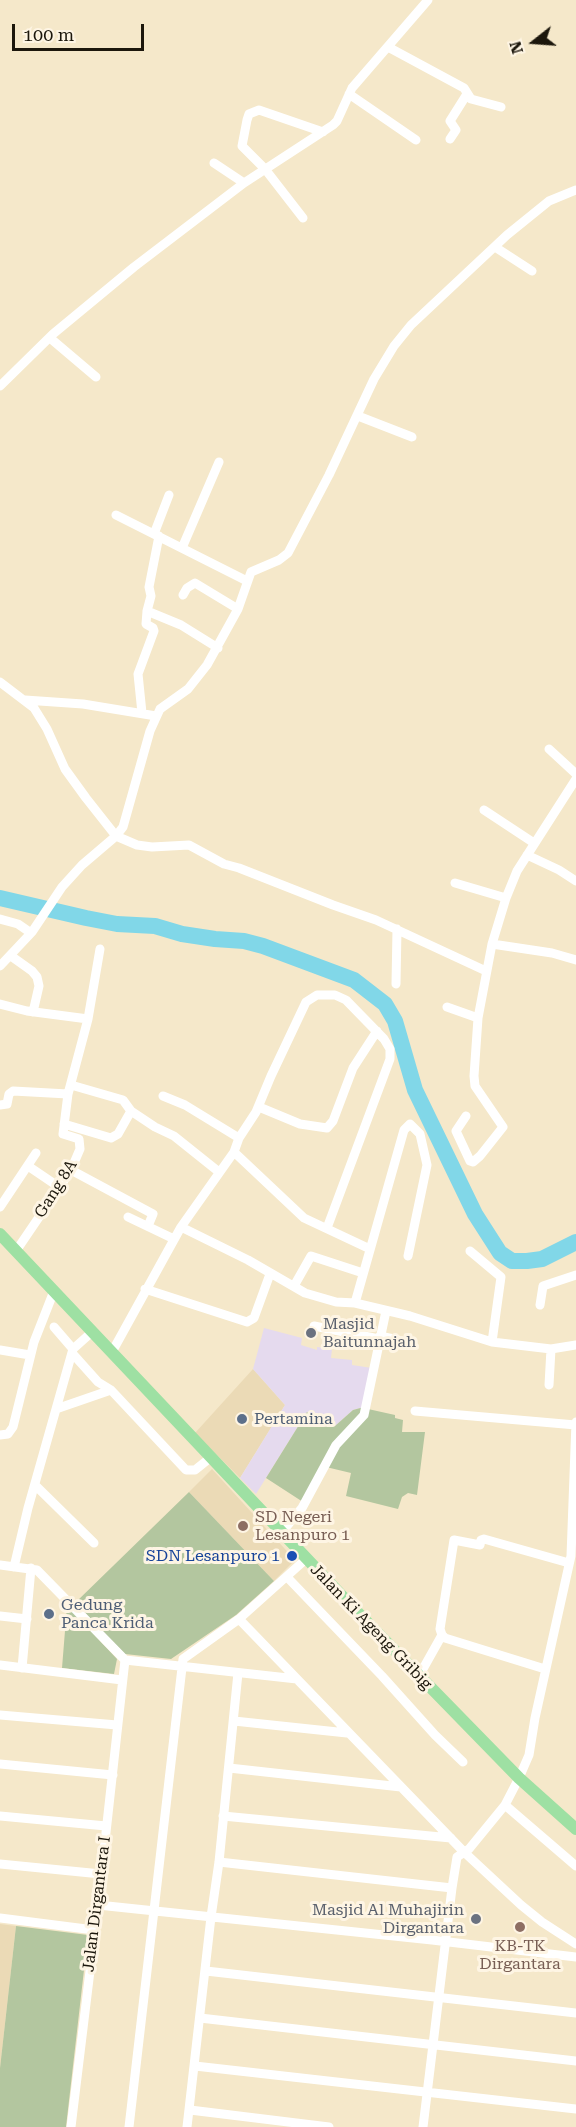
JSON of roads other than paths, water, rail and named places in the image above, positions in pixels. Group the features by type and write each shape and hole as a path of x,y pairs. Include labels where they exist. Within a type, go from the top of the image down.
{"main road":[{"name":"Jalan Ki Ageng Gribig","path":"0,1234 419,1676 519,1778 576,1829"}],"street":[{"path":"0,386 50,338 134,267 244,183 337,122 350,94 367,69 428,0"},
{"path":"388,47 464,88 468,97 501,106"},
{"path":"350,94 416,140"},
{"path":"450,139 456,129 450,121 467,94"},
{"path":"303,218 265,169 242,146 247,120 249,114 259,110 323,132"},
{"path":"214,163 244,183"},
{"path":"0,966 32,933 62,887 125,824 156,716 163,706 188,689 218,648 238,609 251,572 279,560 288,553 358,416 374,379 404,334 495,247 549,201 576,190"},
{"path":"495,247 532,272"},
{"path":"50,338 96,377"},
{"path":"358,416 412,437"},
{"path":"182,548 219,462"},
{"path":"142,713 138,674 154,631 145,622 151,596 149,587 157,535 169,495"},
{"path":"116,515 247,581"},
{"path":"183,595 195,583 238,609"},
{"path":"147,611 181,626 218,648"},
{"path":"0,682 25,700 43,720 65,769 112,839 152,847 189,845 224,864 376,920 486,971"},
{"path":"25,700 83,704 156,716"},
{"path":"549,749 576,774"},
{"path":"466,1116 456,1131 470,1161 474,1162 503,1127 476,1086 474,1076 478,1018 492,944 506,898 527,855 576,779"},
{"path":"484,810 534,843"},
{"path":"527,855 576,881"},
{"path":"455,883 506,898"},
{"path":"0,919 18,924 32,933"},
{"path":"396,984 397,929"},
{"path":"492,944 552,953 576,960"},
{"path":"100,949 88,1019 69,1089 64,1124 111,1138 118,1134 131,1111"},
{"path":"10,956 32,970 37,977 39,986 33,1012"},
{"path":"112,1352 181,1227 234,1152 239,1138 259,1107 306,1002 316,995 335,995 346,1000 377,1031 390,1049 390,1059 327,1228"},
{"path":"0,1004 33,1012 88,1019"},
{"path":"447,1007 478,1018"},
{"path":"259,1107 300,1124 327,1128 333,1121 353,1068 377,1031"},
{"path":"0,1105 7,1104 10,1092 19,1091 69,1089 123,1100 131,1111 174,1136 219,1172"},
{"path":"163,1096 185,1105 239,1138"},
{"name":"Gang 8A","path":"16,1251 70,1170 80,1149 80,1140 63,1134 64,1124"},
{"path":"355,1303 404,1130 410,1124 420,1134 427,1164 408,1256"},
{"path":"234,1152 304,1218 370,1249"},
{"path":"0,1207 36,1153"},
{"path":"28,1166 59,1187"},
{"path":"70,1170 153,1214 148,1227"},
{"path":"128,1217 174,1239"},
{"path":"181,1227 248,1260 305,1293 336,1302 355,1303 410,1316 492,1342 551,1348 576,1345"},
{"path":"470,1251 501,1277 492,1342"},
{"path":"294,1286 310,1256 363,1273"},
{"path":"145,1289 185,1304 247,1322 254,1318 270,1274"},
{"path":"540,1305 543,1286 576,1275"},
{"path":"0,1435 8,1434 13,1427 30,1355 54,1291"},
{"path":"281,1533 302,1508 336,1445 364,1415 386,1311"},
{"path":"314,1326 398,1340"},
{"path":"54,1327 98,1382 111,1390 186,1470 195,1470 210,1458"},
{"path":"14,1567 28,1508 73,1351 92,1332"},
{"path":"549,1385 551,1348"},
{"path":"0,1350 30,1355"},
{"path":"56,1408 111,1390"},
{"path":"415,1411 576,1423 572,1558 545,1669 529,1755 505,1805 469,1849 457,1857 423,2127"},
{"path":"35,1485 94,1543"},
{"path":"545,1669 445,1638 442,1635 440,1629 454,1540 480,1545 481,1540 484,1539 572,1558"},
{"path":"129,2127 183,1659 239,1619 306,1559"},
{"path":"0,1565 37,1570 125,1660 297,1679"},
{"path":"22,1668 31,1568"},
{"path":"287,1577 463,1762"},
{"path":"0,1616 27,1619"},
{"path":"239,1619 464,1852 528,1911 576,1944"},
{"path":"419,1676 442,1635"},
{"name":"Jalan Dirgantara I","path":"71,2127 125,1660"},
{"path":"0,1665 122,1680"},
{"path":"187,2127 219,1862 238,1673"},
{"path":"0,1715 117,1725"},
{"path":"234,1721 348,1733"},
{"path":"0,1764 112,1775"},
{"path":"229,1768 401,1787"},
{"path":"505,1805 576,1866"},
{"path":"0,1816 106,1826"},
{"path":"224,1816 452,1838"},
{"path":"219,1862 452,1888"},
{"path":"0,1864 101,1874"},
{"path":"98,1905 576,1957"},
{"path":"0,1918 94,1930"},
{"path":"206,1971 576,2013"},
{"path":"200,2018 576,2061"},
{"path":"195,2066 576,2109"},
{"path":"190,2110 329,2127"}],"waterway":[{"path":"0,898 117,924 155,926 182,934 244,941 354,980 385,1004 395,1021 415,1090 475,1214 500,1253 512,1261 542,1259 576,1242"}],"place":[{"name":"Masjid Baitunnajah","path":"311,1333"},
{"name":"Pertamina","path":"242,1419"},
{"name":"SD Negeri Lesanpuro 1","path":"243,1526"},
{"name":"SDN Lesanpuro 1","path":"292,1556"},
{"name":"Gedung Panca Krida","path":"49,1614"},
{"name":"Masjid Al Muhajirin Dirgantara","path":"476,1919"},
{"name":"KB-TK Dirgantara","path":"520,1927"}]}
